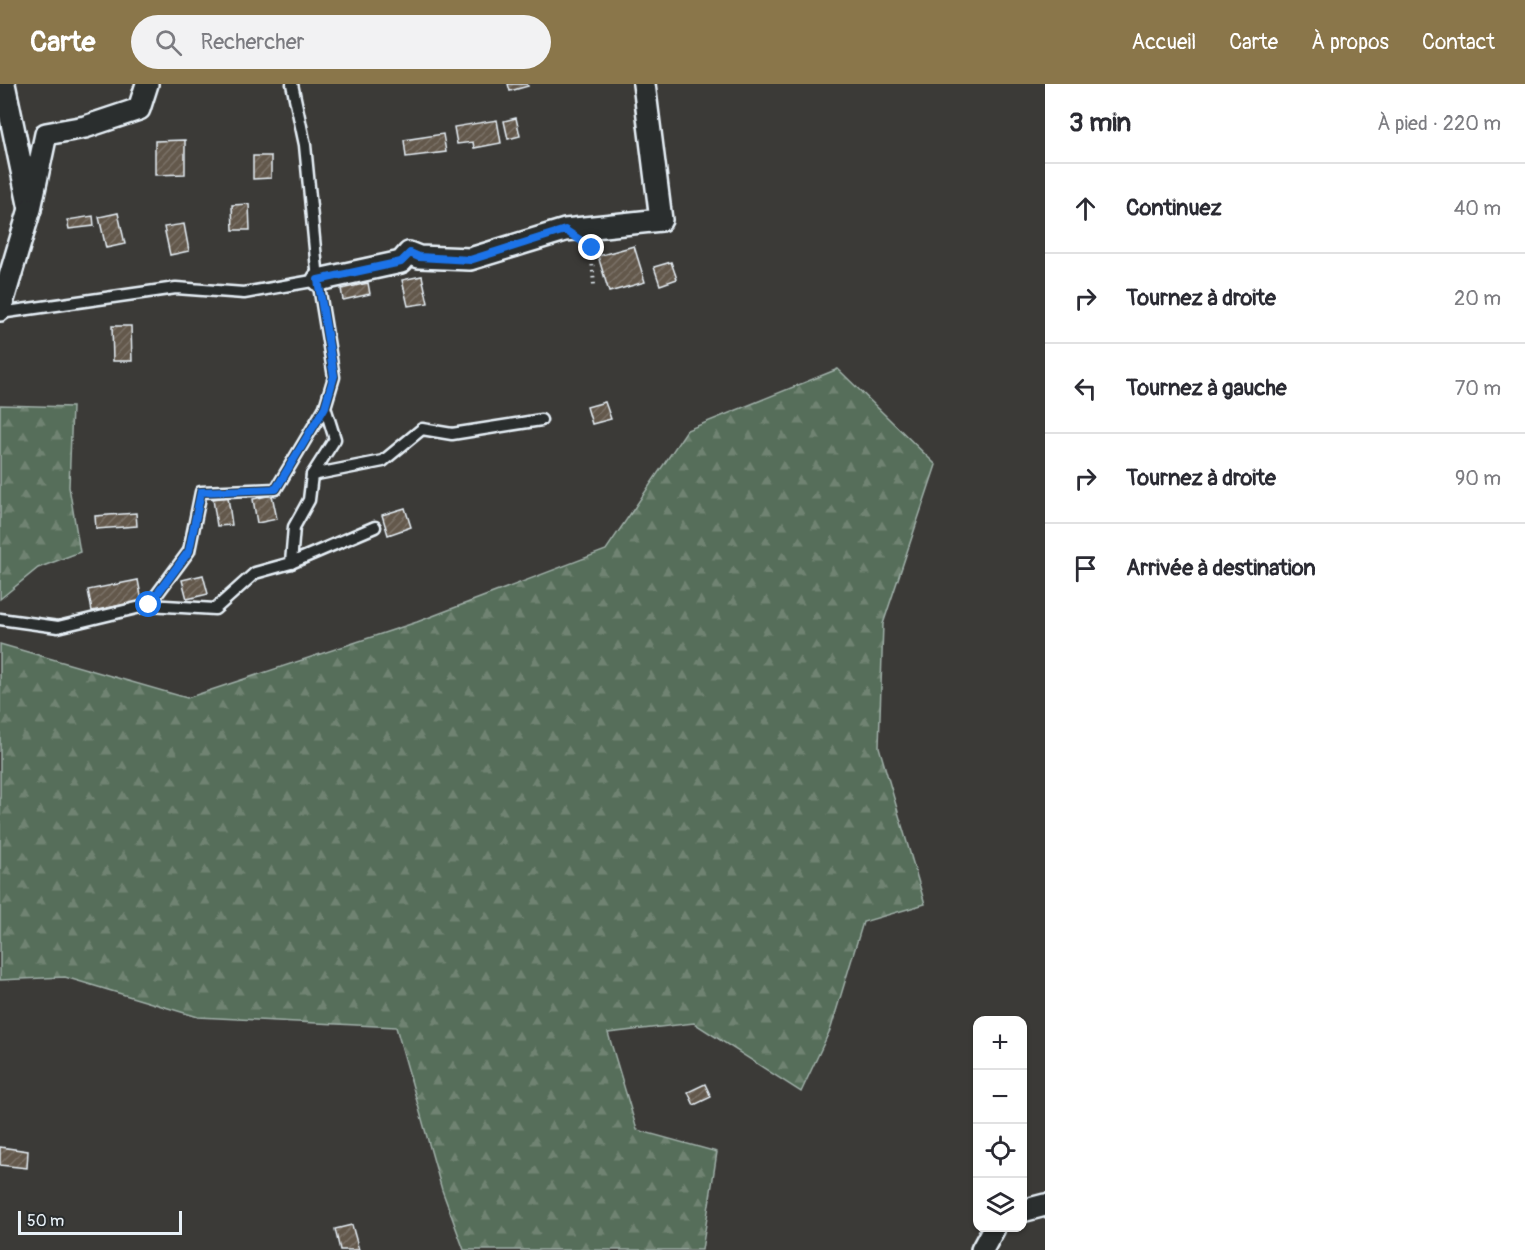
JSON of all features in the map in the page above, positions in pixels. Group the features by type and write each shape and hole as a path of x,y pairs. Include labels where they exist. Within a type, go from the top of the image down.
{"street":[{"path":"4,84 30,208"},
{"path":"0,312 30,208 46,134 85,127 140,109 147,84"},
{"path":"318,280 401,262 410,253 419,257 470,260 565,230 661,220 644,84"},
{"path":"1027,1210 1045,1205"},
{"path":"982,1250 991,1232"}],"lane":[{"path":"149,605 189,551 201,492 276,489 325,407 334,376 318,280 305,145 292,84"},
{"path":"0,312 176,288 244,293 318,280"},
{"path":"291,563 294,527 309,500 312,476 335,439 325,407"},
{"path":"312,476 383,461 422,429 452,434 541,420"},
{"path":"0,620 58,627 149,605 215,609 255,573 291,563 375,527"}],"path":[{"path":"565,230 592,248 594,285"}],"green space":[{"path":"838,369 936,465 883,624 879,747 925,904 863,922 831,1028 801,1092 694,1023 608,1033 637,1130 717,1152 702,1250 464,1250 442,1190 396,1027 198,1017 65,977 0,980 0,644 187,698 417,622 606,550 687,430"},
{"path":"0,405 72,407 69,487 80,552 38,568 0,599"}],"building":[{"path":"508,84 527,84 528,86 510,91"},
{"path":"516,118 520,136 508,139 504,121"},
{"path":"497,120 501,143 474,148 473,142 457,144 454,127"},
{"path":"443,134 446,152 406,157 404,140"},
{"path":"185,140 185,174 155,175 155,141"},
{"path":"253,156 271,156 271,178 253,179"},
{"path":"249,204 250,230 233,230 232,205"},
{"path":"118,213 125,244 106,248 99,217"},
{"path":"93,216 94,226 69,229 67,220"},
{"path":"184,224 189,251 170,255 164,227"},
{"path":"634,246 645,282 609,292 598,256"},
{"path":"671,262 677,279 660,285 654,267"},
{"path":"422,276 428,303 408,306 402,280"},
{"path":"368,283 370,294 343,300 341,289"},
{"path":"112,326 131,326 132,361 113,361"},
{"path":"605,402 611,419 592,424 587,407"},
{"path":"272,495 277,519 257,523 253,499"},
{"path":"228,497 232,525 217,526 213,499"},
{"path":"405,508 411,527 388,535 382,515"},
{"path":"136,513 137,526 96,529 95,516"},
{"path":"203,575 208,594 187,599 182,580"},
{"path":"138,580 142,601 92,611 88,590"},
{"path":"705,1084 711,1097 694,1105 688,1092"},
{"path":"0,1147 28,1151 27,1168 0,1165"},
{"path":"352,1225 359,1250 340,1250 335,1229"}],"route":[{"path":"149,605 189,551 201,492 276,489 325,407 334,376 318,280 401,262 410,253 419,257 470,260 565,230 592,248"}]}
